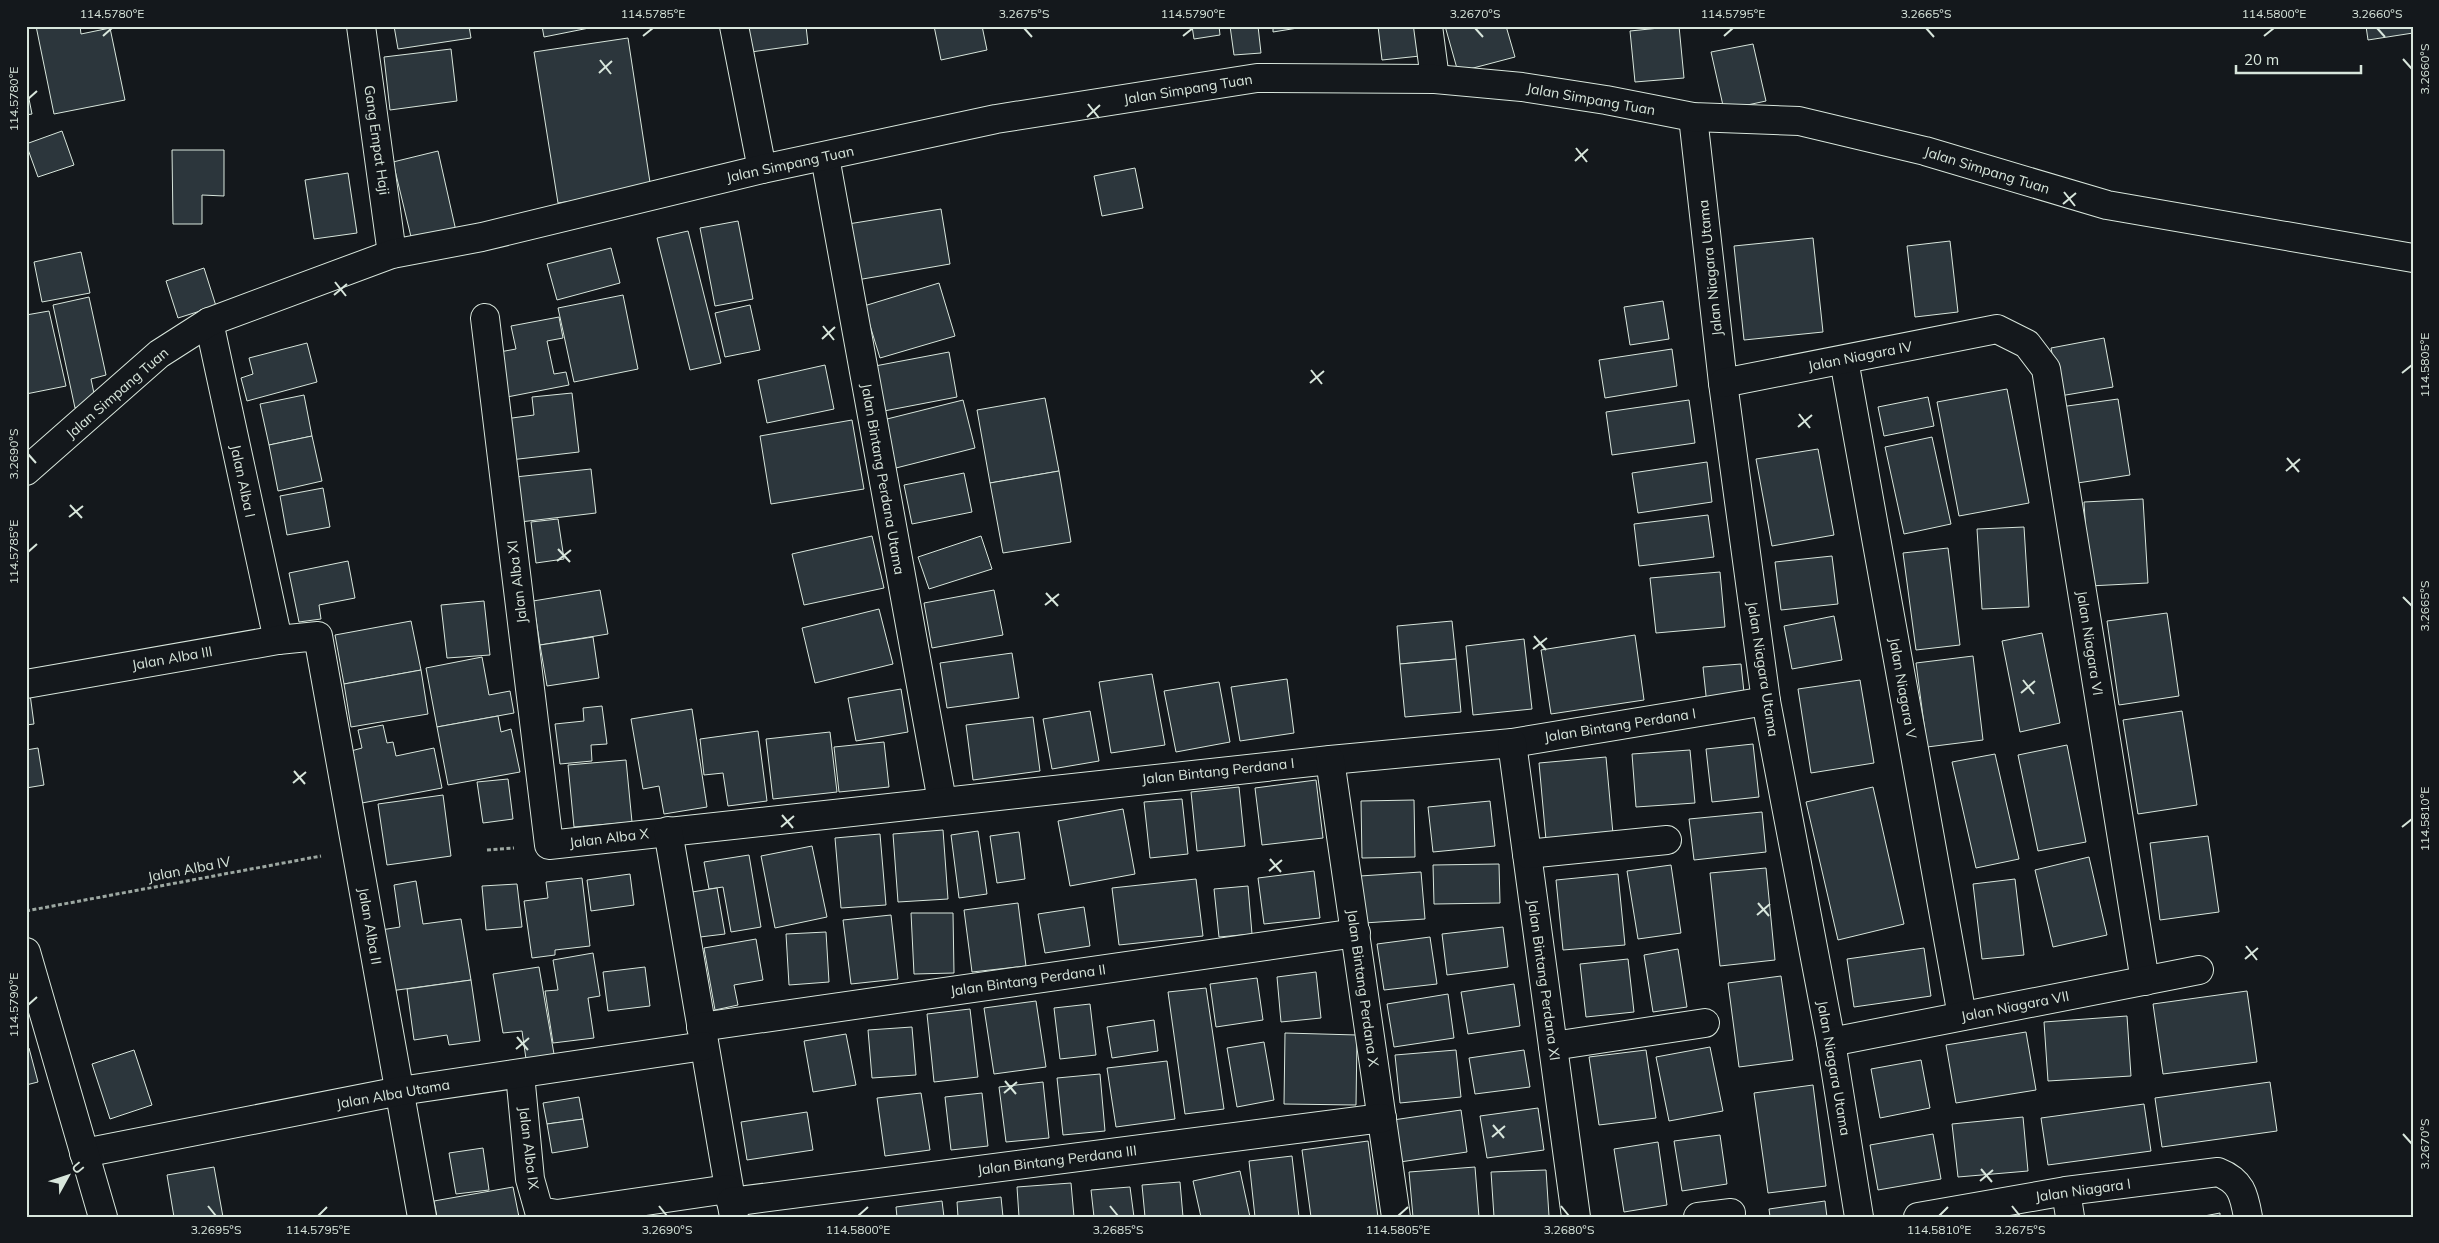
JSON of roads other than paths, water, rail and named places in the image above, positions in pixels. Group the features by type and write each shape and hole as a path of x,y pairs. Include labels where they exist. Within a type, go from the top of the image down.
{"street":[{"name":"Gang Empat Haji","path":"361,26 392,254"},
{"path":"734,26 762,169"},
{"path":"1428,26 1435,79"},
{"name":"Jalan Simpang Tuan","path":"26,471 159,354 209,322 392,254 482,236 762,169 996,119 1257,78 1435,79 1522,87 1694,117 1799,121 1925,151 2107,205 2413,258"},
{"name":"Jalan Niagara Utama","path":"1694,117 1722,383 1766,701 1831,1042 1859,1217"},
{"name":"Jalan Bintang Perdana Utama","path":"825,157 942,801"},
{"name":"Jalan Alba XI","path":"485,318 549,845"},
{"name":"Jalan Alba I","path":"209,322 278,640"},
{"name":"Jalan Niagara IV","path":"1722,383 1997,329"},
{"name":"Jalan Niagara VI","path":"1997,329 2027,344 2046,369 2145,980"},
{"name":"Jalan Niagara V","path":"1844,360 1962,1016"},
{"name":"Jalan Alba III","path":"26,684 278,640 318,636"},
{"name":"Jalan Alba II","path":"318,636 422,1217"},
{"name":"Jalan Bintang Perdana I","path":"668,831 1330,760 1512,743 1766,701"},
{"name":"Jalan Bintang Perdana XI","path":"1512,743 1576,1217"},
{"name":"Jalan Bintang Perdana X","path":"1330,760 1396,1217"},
{"path":"668,831 731,1203"},
{"name":"Jalan Alba X","path":"549,845 668,831"},
{"path":"1527,854 1668,840"},
{"name":"Jalan Bintang Perdana II","path":"702,1036 1356,933"},
{"path":"26,952 104,1217"},
{"name":"Jalan Niagara VII","path":"1831,1042 2199,970"},
{"path":"1553,1046 1704,1023"},
{"name":"Jalan Alba Utama","path":"84,1153 400,1091 520,1074 702,1036"},
{"name":"Jalan Alba IX","path":"520,1074 530,1179 539,1211 557,1214 731,1203"},
{"name":"Jalan Bintang Perdana III","path":"731,1203 1382,1118"},
{"name":"Jalan Niagara I","path":"1918,1217 2068,1204 2218,1172 2232,1177 2244,1195 2248,1217"},
{"path":"1698,1217 1731,1213"}]}
